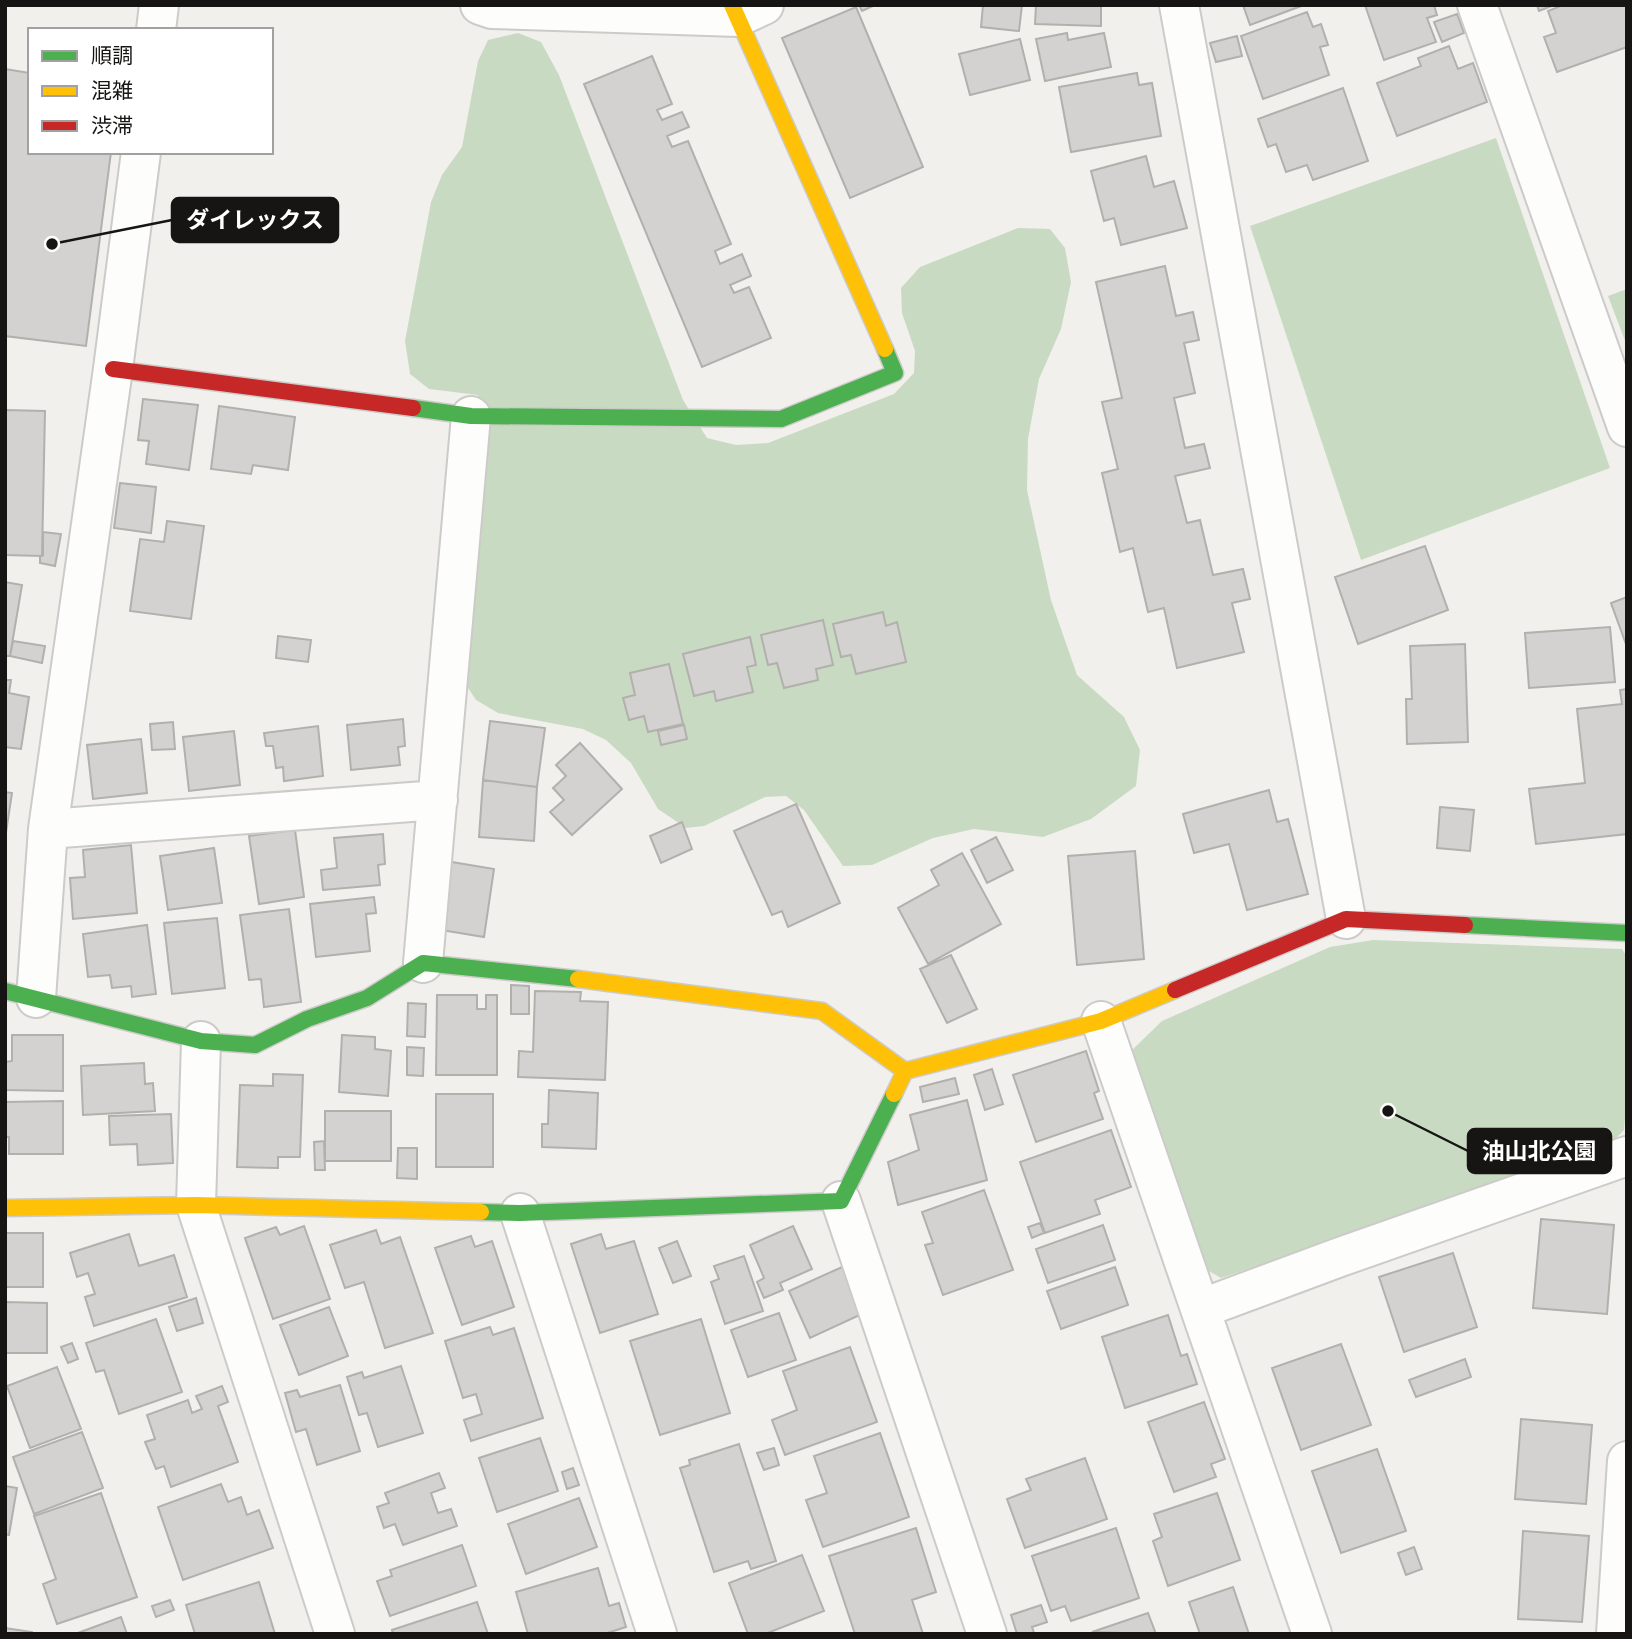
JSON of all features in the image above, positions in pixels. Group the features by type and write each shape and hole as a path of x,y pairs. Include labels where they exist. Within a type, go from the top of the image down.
{"street":[{"path":"156,28 159,5"},
{"path":"113,369 471,416 781,419 895,373 745,9 492,9 480,5"},
{"path":"1179,5 1346,919"},
{"path":"1478,5 1627,428"},
{"path":"141,154 48,829 21,994 201,1041 255,1045 307,1019 367,998 423,962 638,985 822,1011 905,1071"},
{"path":"423,962 471,416"},
{"path":"48,829 438,800"},
{"path":"987,1634 841,1201 905,1071 1101,1021 1346,919 1627,933"},
{"path":"1101,1021 1312,1634"},
{"path":"201,1041 196,1205 335,1634"},
{"path":"1200,1310 1340,1257 1627,1157"},
{"path":"5,1208 196,1205 520,1213 841,1201"},
{"path":"520,1213 657,1634"},
{"path":"1616,1634 1627,1461"}],"green space":[{"path":"518,33 541,42 559,75 683,400 707,438 736,445 768,443 894,394 914,373 915,351 902,313 901,288 920,267 1018,228 1050,229 1065,248 1071,282 1061,329 1039,379 1028,439 1027,490 1051,600 1077,675 1124,717 1140,750 1136,786 1091,819 1043,837 974,829 933,838 872,865 843,866 804,810 786,796 765,797 704,826 686,828 658,809 631,763 606,740 583,729 498,713 476,700 466,685 485,450 478,395 429,389 410,374 405,341 431,202 442,175 462,147 478,61 488,40"},
{"path":"1496,138 1610,468 1361,560 1250,226"},
{"path":"1627,289 1627,346 1608,296"},
{"path":"1373,940 1622,949 1627,957 1627,1092 1624,1130 1604,1151 1221,1278 1200,1266 1131,1051 1162,1021 1330,947"}],"building":[{"path":"859,5 875,5 862,11"},
{"path":"983,5 1022,5 1019,31 981,27"},
{"path":"1036,5 1101,5 1101,26 1035,24"},
{"path":"1243,5 1304,5 1250,25"},
{"path":"1365,5 1434,5 1437,15 1427,18 1436,42 1384,60"},
{"path":"1537,5 1554,5 1539,11"},
{"path":"1563,5 1627,5 1627,47 1557,72 1544,37 1556,33 1548,11"},
{"path":"856,7 923,167 850,198 782,38"},
{"path":"1307,12 1313,27 1321,24 1328,45 1320,47 1329,75 1263,99 1241,36"},
{"path":"1457,14 1464,33 1442,42 1434,22"},
{"path":"1067,33 1068,40 1104,33 1111,67 1045,81 1036,39"},
{"path":"1237,36 1242,56 1216,62 1210,43"},
{"path":"1020,39 1030,80 970,95 959,54"},
{"path":"1449,46 1458,69 1473,63 1487,102 1397,136 1377,83 1421,66 1418,58"},
{"path":"652,56 672,104 657,110 662,120 682,112 689,127 667,136 672,147 688,141 731,244 715,251 720,264 742,254 751,276 730,285 734,293 749,287 771,338 702,367 584,84"},
{"path":"5,69 28,73 28,154 111,154 86,346 5,336"},
{"path":"1137,73 1139,85 1152,83 1161,136 1071,152 1059,87"},
{"path":"1343,88 1368,161 1313,180 1307,165 1286,172 1276,144 1268,147 1258,119"},
{"path":"1146,156 1154,187 1174,181 1187,228 1121,245 1114,218 1104,221 1091,171"},
{"path":"1165,266 1176,316 1193,312 1199,340 1184,343 1195,393 1174,398 1185,448 1204,444 1210,468 1175,476 1187,523 1200,520 1213,575 1243,569 1250,599 1232,603 1244,652 1177,668 1164,608 1148,612 1133,548 1120,552 1102,473 1118,469 1102,402 1122,398 1096,282"},
{"path":"143,399 198,405 189,470 146,464 149,441 138,440"},
{"path":"219,406 295,417 288,470 253,465 251,474 211,469"},
{"path":"5,410 45,411 42,556 5,555"},
{"path":"120,483 156,487 151,533 114,528"},
{"path":"167,521 204,526 191,619 130,611 140,539 164,542"},
{"path":"43,532 61,534 55,566 40,563 40,556 43,555"},
{"path":"1425,546 1448,610 1358,644 1335,577"},
{"path":"5,582 22,585 10,656 5,656"},
{"path":"1627,597 1627,647 1611,603"},
{"path":"883,612 886,626 897,622 906,662 856,674 851,655 841,657 833,624"},
{"path":"823,620 833,665 816,669 818,680 784,688 777,663 768,665 761,635"},
{"path":"1610,627 1615,682 1529,688 1525,633"},
{"path":"278,636 311,640 308,662 276,658"},
{"path":"750,637 756,665 747,667 753,692 716,701 714,691 694,696 683,654"},
{"path":"13,641 45,646 42,663 10,656"},
{"path":"1465,644 1468,742 1407,744 1406,699 1412,699 1410,646"},
{"path":"669,664 683,724 648,732 644,716 629,720 623,698 635,695 630,673"},
{"path":"5,680 11,680 9,693 29,697 21,749 5,747"},
{"path":"1627,689 1627,834 1536,844 1529,789 1585,783 1577,709 1622,704 1620,690"},
{"path":"403,719 405,746 398,747 400,765 351,770 347,725"},
{"path":"490,721 545,728 537,787 483,780"},
{"path":"173,722 175,749 152,750 150,724"},
{"path":"684,725 687,739 661,745 658,731"},
{"path":"318,726 323,776 284,781 283,767 276,768 273,746 266,746 264,733"},
{"path":"234,731 240,785 189,791 183,737"},
{"path":"141,739 147,793 93,799 87,745"},
{"path":"580,743 622,789 572,835 550,812 564,800 553,788 566,776 556,765"},
{"path":"483,780 537,787 534,841 479,837"},
{"path":"1269,790 1277,822 1288,819 1308,894 1247,910 1229,844 1194,853 1183,814"},
{"path":"5,792 12,793 5,839"},
{"path":"796,804 840,903 788,927 782,911 772,915 734,831"},
{"path":"1440,807 1474,810 1470,851 1437,848"},
{"path":"682,822 692,849 661,863 650,836"},
{"path":"295,830 304,897 259,904 249,836"},
{"path":"383,834 385,864 378,865 380,885 323,890 321,870 337,868 334,838"},
{"path":"996,837 1013,870 987,883 971,850"},
{"path":"131,845 137,913 73,919 70,878 85,877 83,850"},
{"path":"214,848 222,903 168,910 160,856"},
{"path":"1135,851 1144,959 1077,965 1068,856"},
{"path":"962,853 1001,924 928,964 898,908 939,885 931,870"},
{"path":"446,861 494,869 484,937 435,929"},
{"path":"374,897 376,913 366,914 370,951 316,957 310,904"},
{"path":"289,909 301,1002 264,1007 261,979 249,980 240,915"},
{"path":"217,918 225,988 172,994 164,923"},
{"path":"147,925 156,994 132,997 131,986 112,988 110,975 88,977 83,934"},
{"path":"951,955 977,1009 947,1023 920,969"},
{"path":"511,985 529,986 529,1014 511,1014"},
{"path":"535,991 581,992 580,1001 608,1002 605,1080 518,1077 519,1051 533,1052"},
{"path":"437,995 477,995 477,1009 486,1009 486,995 497,995 497,1075 436,1075"},
{"path":"408,1003 426,1004 425,1037 407,1036"},
{"path":"12,1035 63,1035 63,1091 5,1090 5,1062 12,1061"},
{"path":"342,1035 375,1037 375,1049 391,1051 388,1096 339,1092"},
{"path":"407,1047 424,1048 423,1076 407,1075"},
{"path":"1086,1051 1099,1091 1094,1093 1103,1119 1036,1142 1013,1075"},
{"path":"144,1063 145,1084 153,1083 155,1111 83,1115 81,1066"},
{"path":"992,1069 1003,1104 985,1110 974,1075"},
{"path":"273,1074 303,1075 300,1157 278,1157 278,1168 237,1167 240,1085 273,1086"},
{"path":"955,1078 959,1094 923,1102 920,1087"},
{"path":"549,1090 598,1093 596,1149 542,1147 542,1124 548,1124"},
{"path":"436,1094 493,1094 493,1167 436,1167"},
{"path":"967,1100 987,1180 898,1205 888,1162 919,1150 910,1115"},
{"path":"63,1101 63,1154 9,1154 9,1137 5,1137 5,1102"},
{"path":"325,1111 391,1111 391,1161 325,1161"},
{"path":"171,1114 173,1163 138,1165 137,1144 110,1145 109,1116"},
{"path":"1111,1130 1131,1187 1095,1200 1100,1214 1045,1233 1020,1162"},
{"path":"324,1141 325,1170 315,1170 314,1142"},
{"path":"398,1148 417,1148 417,1179 397,1178"},
{"path":"984,1190 1013,1270 943,1295 925,1245 933,1243 922,1212"},
{"path":"1541,1219 1614,1225 1607,1314 1533,1308"},
{"path":"1040,1223 1044,1233 1032,1238 1028,1227"},
{"path":"1103,1225 1115,1260 1048,1283 1036,1249"},
{"path":"304,1226 330,1299 273,1319 245,1238 276,1227 280,1235"},
{"path":"793,1226 812,1269 780,1283 783,1290 764,1298 757,1282 764,1278 750,1245"},
{"path":"376,1230 381,1244 400,1237 433,1333 385,1348 364,1282 345,1288 330,1245"},
{"path":"5,1233 43,1233 43,1287 5,1287"},
{"path":"129,1234 139,1266 174,1255 187,1297 94,1326 85,1297 95,1294 88,1273 77,1277 70,1253"},
{"path":"601,1234 606,1249 634,1241 658,1314 600,1333 571,1244"},
{"path":"471,1236 475,1247 492,1241 514,1307 462,1325 435,1248"},
{"path":"677,1241 691,1276 673,1283 659,1248"},
{"path":"1453,1253 1477,1327 1404,1352 1379,1277"},
{"path":"744,1256 763,1311 725,1324 711,1282 719,1279 714,1266"},
{"path":"842,1267 864,1313 810,1338 789,1291"},
{"path":"1115,1267 1128,1305 1061,1329 1047,1291"},
{"path":"196,1298 203,1323 177,1331 169,1307"},
{"path":"5,1302 47,1303 47,1353 5,1353"},
{"path":"329,1307 348,1356 299,1375 280,1325"},
{"path":"779,1313 796,1360 748,1377 731,1330"},
{"path":"1168,1315 1181,1356 1187,1354 1197,1384 1125,1408 1102,1337"},
{"path":"156,1319 182,1392 119,1414 104,1370 96,1372 86,1343"},
{"path":"701,1319 730,1413 660,1435 630,1341"},
{"path":"490,1327 493,1335 514,1328 543,1418 471,1441 464,1420 482,1414 476,1394 463,1398 445,1341"},
{"path":"72,1343 78,1359 68,1363 61,1347"},
{"path":"1341,1344 1371,1425 1301,1450 1272,1368"},
{"path":"850,1347 877,1422 785,1455 772,1420 797,1410 783,1371"},
{"path":"1465,1359 1471,1377 1416,1397 1409,1380"},
{"path":"401,1366 423,1433 378,1447 367,1413 359,1415 347,1377 362,1372 364,1378"},
{"path":"57,1367 81,1429 30,1448 7,1386"},
{"path":"340,1385 360,1451 317,1465 306,1429 296,1432 285,1393 297,1390 300,1397"},
{"path":"222,1386 228,1402 218,1406 238,1462 171,1487 164,1466 156,1469 145,1442 155,1439 147,1415 188,1400 192,1413 202,1409 196,1396"},
{"path":"1204,1402 1225,1459 1211,1464 1216,1477 1174,1492 1148,1422"},
{"path":"1521,1419 1592,1425 1586,1504 1515,1499"},
{"path":"82,1432 103,1488 34,1514 13,1457"},
{"path":"880,1433 909,1517 823,1547 806,1500 827,1493 814,1456"},
{"path":"540,1438 558,1491 497,1512 479,1458"},
{"path":"739,1444 776,1561 751,1569 748,1561 714,1572 680,1468 690,1465 689,1460"},
{"path":"774,1448 779,1465 764,1470 757,1453"},
{"path":"1377,1449 1406,1531 1341,1553 1312,1471"},
{"path":"1085,1458 1107,1519 1025,1548 1007,1499 1031,1490 1026,1479"},
{"path":"573,1468 579,1485 567,1489 562,1472"},
{"path":"439,1473 445,1488 431,1493 438,1513 451,1509 457,1526 403,1545 395,1524 384,1528 377,1507 389,1503 385,1493"},
{"path":"221,1484 228,1502 241,1497 247,1515 259,1510 273,1548 183,1580 158,1507"},
{"path":"5,1486 17,1488 9,1535 5,1534"},
{"path":"101,1493 137,1597 57,1624 43,1584 56,1579 34,1516"},
{"path":"1217,1493 1240,1560 1168,1586 1153,1541 1162,1537 1154,1514"},
{"path":"579,1498 597,1547 526,1574 508,1524"},
{"path":"916,1528 936,1592 912,1600 923,1634 855,1634 829,1556"},
{"path":"1116,1528 1139,1598 1071,1621 1065,1606 1051,1611 1032,1556"},
{"path":"1523,1531 1589,1536 1582,1622 1518,1619"},
{"path":"462,1545 476,1586 390,1616 377,1581 392,1576 390,1570"},
{"path":"1414,1547 1422,1569 1406,1575 1398,1553"},
{"path":"802,1555 824,1611 765,1634 748,1634 729,1583"},
{"path":"598,1568 609,1606 619,1603 626,1627 604,1634 528,1634 516,1592"},
{"path":"259,1582 275,1634 195,1634 186,1605"},
{"path":"1233,1587 1249,1634 1200,1634 1189,1602"},
{"path":"170,1600 174,1610 156,1617 152,1606"},
{"path":"477,1602 488,1634 393,1634 392,1630"},
{"path":"1041,1605 1047,1622 1032,1627 1034,1633 1017,1634 1011,1615"},
{"path":"1148,1613 1156,1634 1092,1632"},
{"path":"121,1617 127,1634 75,1634"},
{"path":"5,1628 32,1632 32,1634 5,1634"}],"traffic: fast":[{"path":"413,408 471,416 781,419 895,373 885,349"},
{"path":"1465,925 1627,933"},
{"path":"5,991 201,1041 255,1045 307,1019 367,998 423,963 578,979"},
{"path":"481,1212 520,1213 841,1201 894,1094"}],"traffic: slow":[{"path":"732,5 885,349"},
{"path":"578,979 822,1011 905,1071"},
{"path":"894,1094 905,1071 1101,1021 1175,990"},
{"path":"5,1208 196,1205 481,1212"}],"traffic: jam":[{"path":"113,369 413,408"},
{"path":"1175,990 1346,919 1465,925"}],"place":[{"name":"ダイレックス","path":"52,244"},
{"name":"油山北公園","path":"1388,1111"}]}
